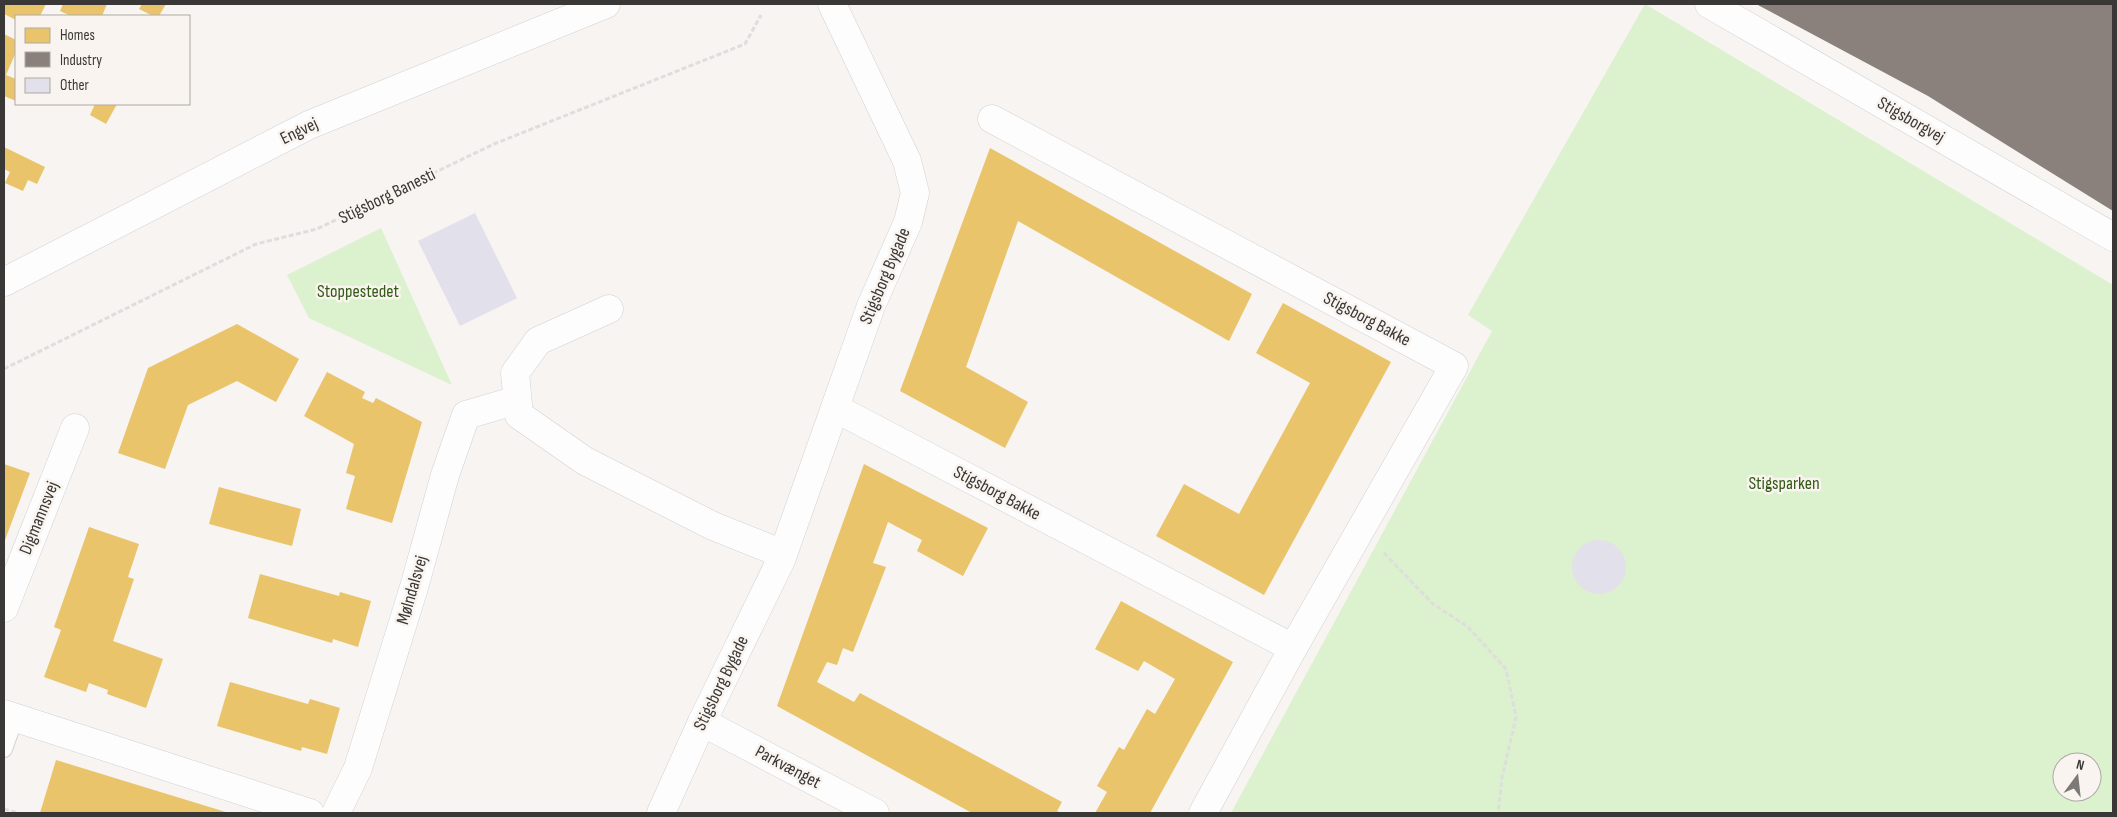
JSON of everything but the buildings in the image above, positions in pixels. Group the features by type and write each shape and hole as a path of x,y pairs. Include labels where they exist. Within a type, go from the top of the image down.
{"street":[{"name":"Engvej","path":"4,282 309,125 606,4"},
{"name":"Stigsborg Bygade","path":"661,813 702,722 783,554 871,306 908,222 915,193 908,161 832,4"},
{"name":"Stigsborgvej","path":"1709,4 2113,237"},
{"name":"Stigsborg Bakke","path":"992,119 1454,366 1292,648 1203,813"},
{"path":"609,309 538,340 515,373 519,415 585,461 713,526 783,554"},
{"name":"Mølndalsvej","path":"336,813 358,768 415,584 445,475 466,414 517,400"},
{"name":"Stigsborg Bakke","path":"835,408 1292,648"},
{"name":"Digmannsvej","path":"4,608 74,428"},
{"path":"9,716 310,813"},
{"name":"Parkvænget","path":"702,722 874,813"}],"lane":[{"path":"4,750 9,716"}],"path":[{"name":"Stigsborg Banesti","path":"4,369 256,244 317,229 494,144 745,44 760,15"},
{"path":"1361,529 1433,604 1468,627 1506,669 1516,717 1502,778 1498,813"},
{"path":"4,809 18,813"}],"green space":[{"name":"Stigsparken","path":"1645,4 2113,285 2113,813 1231,813 1492,331 1468,315"},
{"name":"Stoppestedet","path":"381,228 452,385 309,318 287,275"}]}
